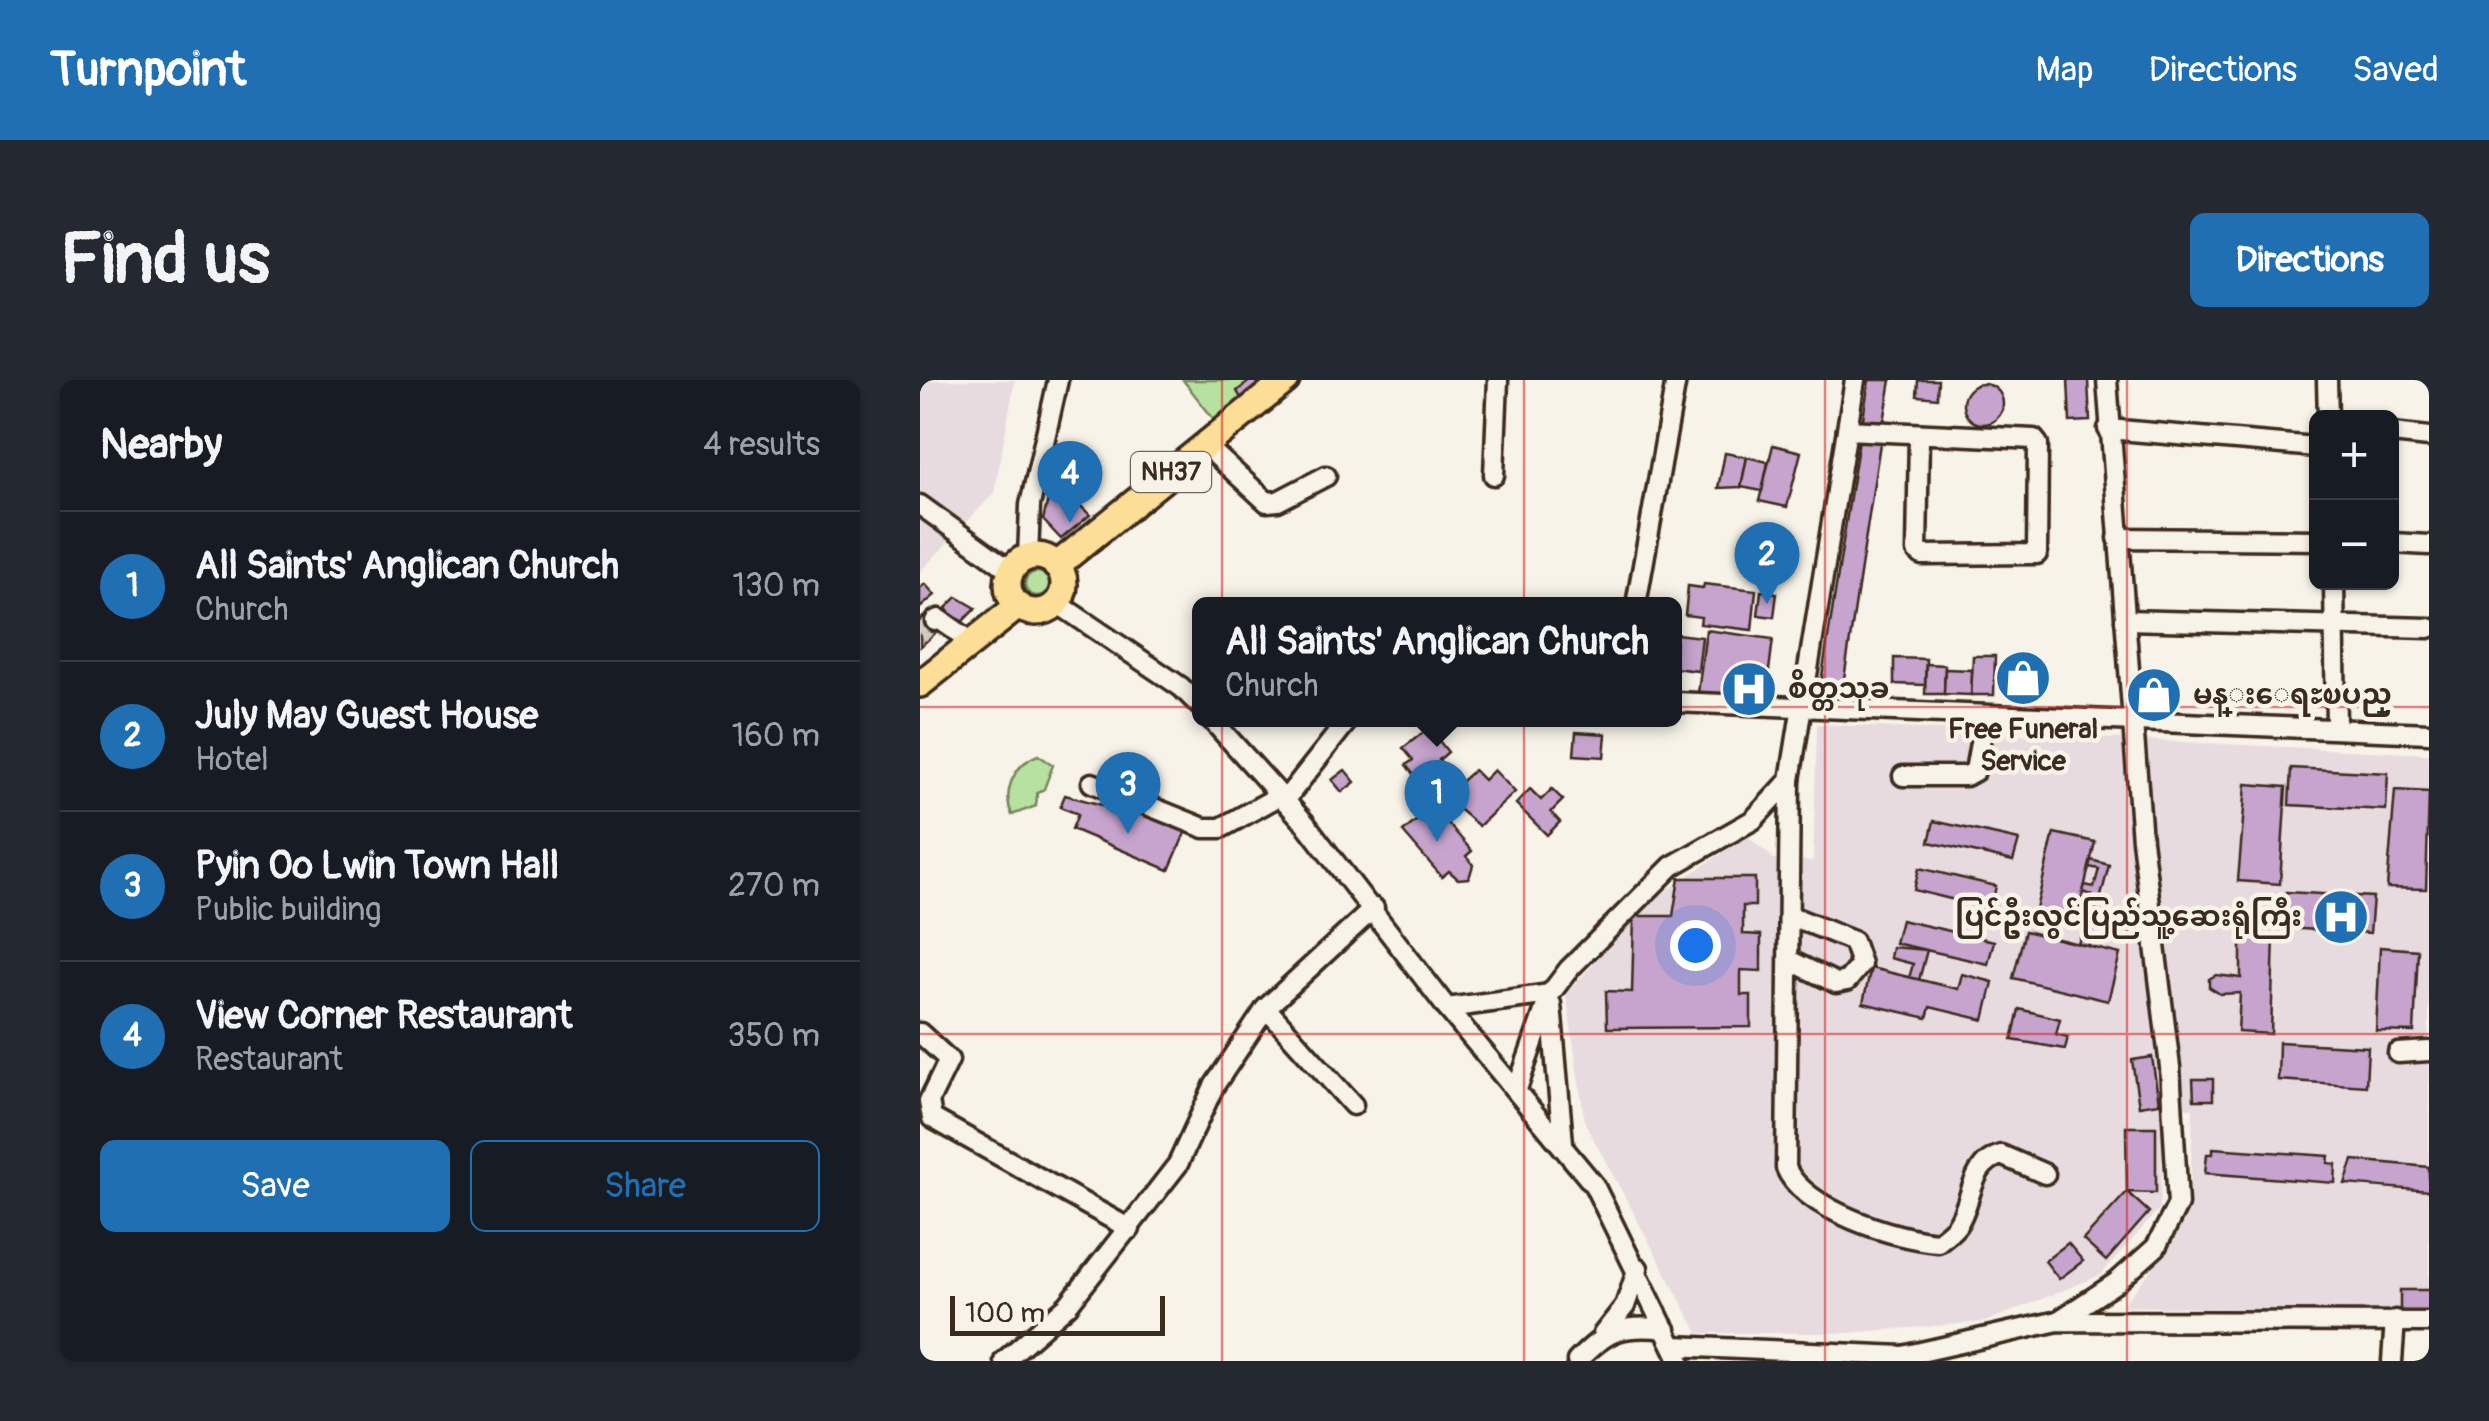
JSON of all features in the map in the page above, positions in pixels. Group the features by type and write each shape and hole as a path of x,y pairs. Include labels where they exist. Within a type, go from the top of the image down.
{"highway":[{"name":"NH37","path":"1056,566 1286,380"},
{"path":"1043,558 1056,566 1063,580 1057,603 1034,612 1018,606 1008,586 1020,564 1043,558"},
{"path":"920,684 1018,606"}],"street":[{"path":"920,505 1020,564 1058,380"},
{"path":"1494,476 1498,380"},
{"path":"1637,597 1676,380"},
{"path":"1855,380 1790,780 1786,1168 1806,1196 1895,1234 1938,1242 1957,1226 1976,1179 1994,1157 2001,1156 2045,1174"},
{"path":"2058,1321 2117,1282 2156,1247 2178,1204 2170,1068 2142,840 2107,380"},
{"path":"2326,380 2328,410"},
{"path":"2108,428 2309,445"},
{"path":"1847,430 2034,438 2038,444 2040,546 2036,554 1940,556 1917,551 1919,434"},
{"path":"2399,434 2429,437"},
{"path":"1205,445 1267,502 1278,502 1326,476"},
{"path":"2118,538 2309,540"},
{"path":"2399,543 2429,545"},
{"path":"2334,590 2336,726"},
{"path":"1057,603 1190,688"},
{"path":"935,621 939,619 972,642"},
{"path":"2125,620 2429,628"},
{"path":"1682,702 1802,710 2336,726 2429,733"},
{"path":"1902,776 1966,776 1975,771 1985,715"},
{"path":"1218,727 1374,908 1447,1008 1594,1185 1673,1346"},
{"path":"1092,783 1204,828 1221,828 1283,798 1342,727"},
{"path":"1517,1089 1550,994 1627,906 1661,876 1753,820 1790,780"},
{"path":"1004,1361 1068,1304 1130,1229 1178,1164 1214,1086 1266,1008 1374,908"},
{"path":"1790,916 1854,941 1861,955 1856,972 1836,982 1791,961"},
{"path":"1447,1008 1550,994"},
{"path":"1550,994 1563,1144"},
{"path":"1266,1008 1353,1105"},
{"path":"920,1034 950,1060 929,1101 932,1118 1130,1229"},
{"path":"2398,1053 2429,1051"},
{"path":"1577,1361 1625,1306 1638,1268"},
{"path":"2392,1361 2395,1320"},
{"path":"1604,1334 1640,1326 1673,1346 1903,1356 2058,1321 2429,1322"}],"shaded area":[{"path":"920,380 1015,380 994,493 920,572"},
{"path":"1817,724 2429,754 2429,1313 2122,1306 2173,1243 2190,1193 2193,1108 2165,1107 2160,1208 2101,1275 1985,1322 1847,1333 1698,1333 1585,1123 1566,994 1648,903 1747,836 1774,859 1813,861"}],"green space":[{"path":"1183,380 1267,380 1216,422"},
{"path":"1032,572 1042,572 1049,584 1042,596 1032,596 1025,589 1025,579"},
{"path":"1038,755 1053,765 1044,789 1037,793 1036,806 1012,815 1008,797 1012,779 1022,765"}],"building":[{"path":"1251,380 1262,382 1241,398 1237,391"},
{"path":"1869,380 1891,380 1883,428 1862,425"},
{"path":"1918,380 1938,380 1937,398 1917,396"},
{"path":"2068,380 2088,380 2090,421 2070,422"},
{"path":"1983,384 1997,390 2003,404 1997,418 1983,424 1969,418 1963,404 1969,390"},
{"path":"1860,433 1881,437 1842,692 1820,689"},
{"path":"1773,445 1801,452 1787,507 1759,501"},
{"path":"1725,453 1747,457 1741,487 1718,488"},
{"path":"1747,457 1768,462 1762,491 1741,487"},
{"path":"1053,479 1090,515 1061,539 1043,520"},
{"path":"925,584 935,595 920,608 920,588"},
{"path":"1704,584 1756,590 1752,630 1700,624 1701,617 1685,615 1688,586 1703,588"},
{"path":"1761,591 1777,593 1774,617 1758,615"},
{"path":"957,597 976,608 958,626 946,608"},
{"path":"928,613 941,628 920,647 920,619"},
{"path":"1706,630 1773,639 1765,702 1698,693"},
{"path":"1682,635 1702,637 1698,671 1682,669"},
{"path":"1973,656 1995,656 1994,695 1971,695"},
{"path":"1894,658 1926,659 1925,685 1894,684"},
{"path":"2012,663 2036,664 2034,697 2010,696"},
{"path":"1926,664 1945,665 1944,694 1925,694"},
{"path":"1945,669 1972,670 1971,695 1944,694"},
{"path":"1429,728 1448,752 1439,760 1458,784 1444,797 1431,797 1406,765 1413,760 1403,748"},
{"path":"1576,732 1606,734 1604,757 1574,755"},
{"path":"2291,768 2388,773 2386,810 2289,805"},
{"path":"1345,770 1355,782 1342,792 1332,780"},
{"path":"1474,770 1484,780 1494,770 1515,792 1479,826 1444,797"},
{"path":"2246,784 2286,787 2280,884 2238,881"},
{"path":"1530,789 1541,800 1552,789 1563,800 1551,812 1560,822 1547,835 1516,804"},
{"path":"2395,790 2429,792 2426,889 2387,888"},
{"path":"1065,795 1113,808 1115,801 1186,831 1169,870 1072,829 1078,814 1060,807"},
{"path":"1433,806 1472,851 1466,856 1473,865 1469,878 1458,879 1449,871 1442,877 1403,832"},
{"path":"1934,821 2019,840 2013,861 1929,842"},
{"path":"2054,833 2095,842 2075,926 2034,917"},
{"path":"2091,860 2109,865 2088,947 2078,944 2083,928 2075,926 2078,916 2086,918 2092,895 2083,892 2085,885 2094,887 2099,869 2089,867"},
{"path":"1919,868 1996,886 1991,909 1914,890"},
{"path":"1679,878 1755,878 1755,906 1743,906 1743,934 1761,935 1761,971 1741,970 1741,995 1751,995 1751,1027 1607,1028 1606,991 1632,992 1634,916 1673,916"},
{"path":"2286,892 2373,897 2370,933 2284,928"},
{"path":"1901,920 1994,941 1988,964 1895,943"},
{"path":"2025,931 2120,954 2108,1001 2013,978"},
{"path":"2241,934 2274,936 2271,1034 2238,1032 2240,993 2220,994 2209,987 2209,979 2216,975 2241,978"},
{"path":"1892,947 1927,950 1919,980 1909,978 1913,964 1890,958"},
{"path":"2380,947 2418,950 2414,1032 2376,1031"},
{"path":"1871,968 1958,989 1962,974 1993,982 1984,1020 1930,1007 1927,1018 1863,1003"},
{"path":"2019,1009 2060,1019 2056,1034 2068,1037 2065,1049 2012,1040"},
{"path":"2279,1042 2368,1047 2366,1086 2278,1080"},
{"path":"2152,1057 2159,1103 2139,1106 2132,1060"},
{"path":"2193,1079 2213,1079 2213,1100 2194,1100"},
{"path":"2126,1127 2156,1127 2156,1193 2127,1192"},
{"path":"2213,1148 2329,1156 2328,1163 2336,1164 2335,1183 2205,1173 2207,1154 2213,1154"},
{"path":"2353,1160 2429,1167 2429,1191 2345,1184"},
{"path":"2127,1192 2149,1212 2106,1261 2083,1240"},
{"path":"2068,1243 2083,1261 2059,1279 2045,1261"},
{"path":"2400,1290 2429,1290 2429,1314 2400,1313"}],"tunnel":[{"path":"920,634 935,621"}],"place":[{"name":"View Corner Restaurant","path":"1070,523"},
{"name":"July May Guest House","path":"1767,604"},
{"name":"Free Funeral Service","path":"2023,678"},
{"name":"စိတ္တသုခ","path":"1749,689"},
{"name":"မန္းေရႊၿပည္","path":"2154,695"},
{"name":"Pyin Oo Lwin Town Hall","path":"1128,834"},
{"name":"All Saints' Anglican Church","path":"1437,842"},
{"name":"ပြင်ဦးလွင်ပြည်သူ့ဆေးရုံကြီး","path":"2341,917"}]}
